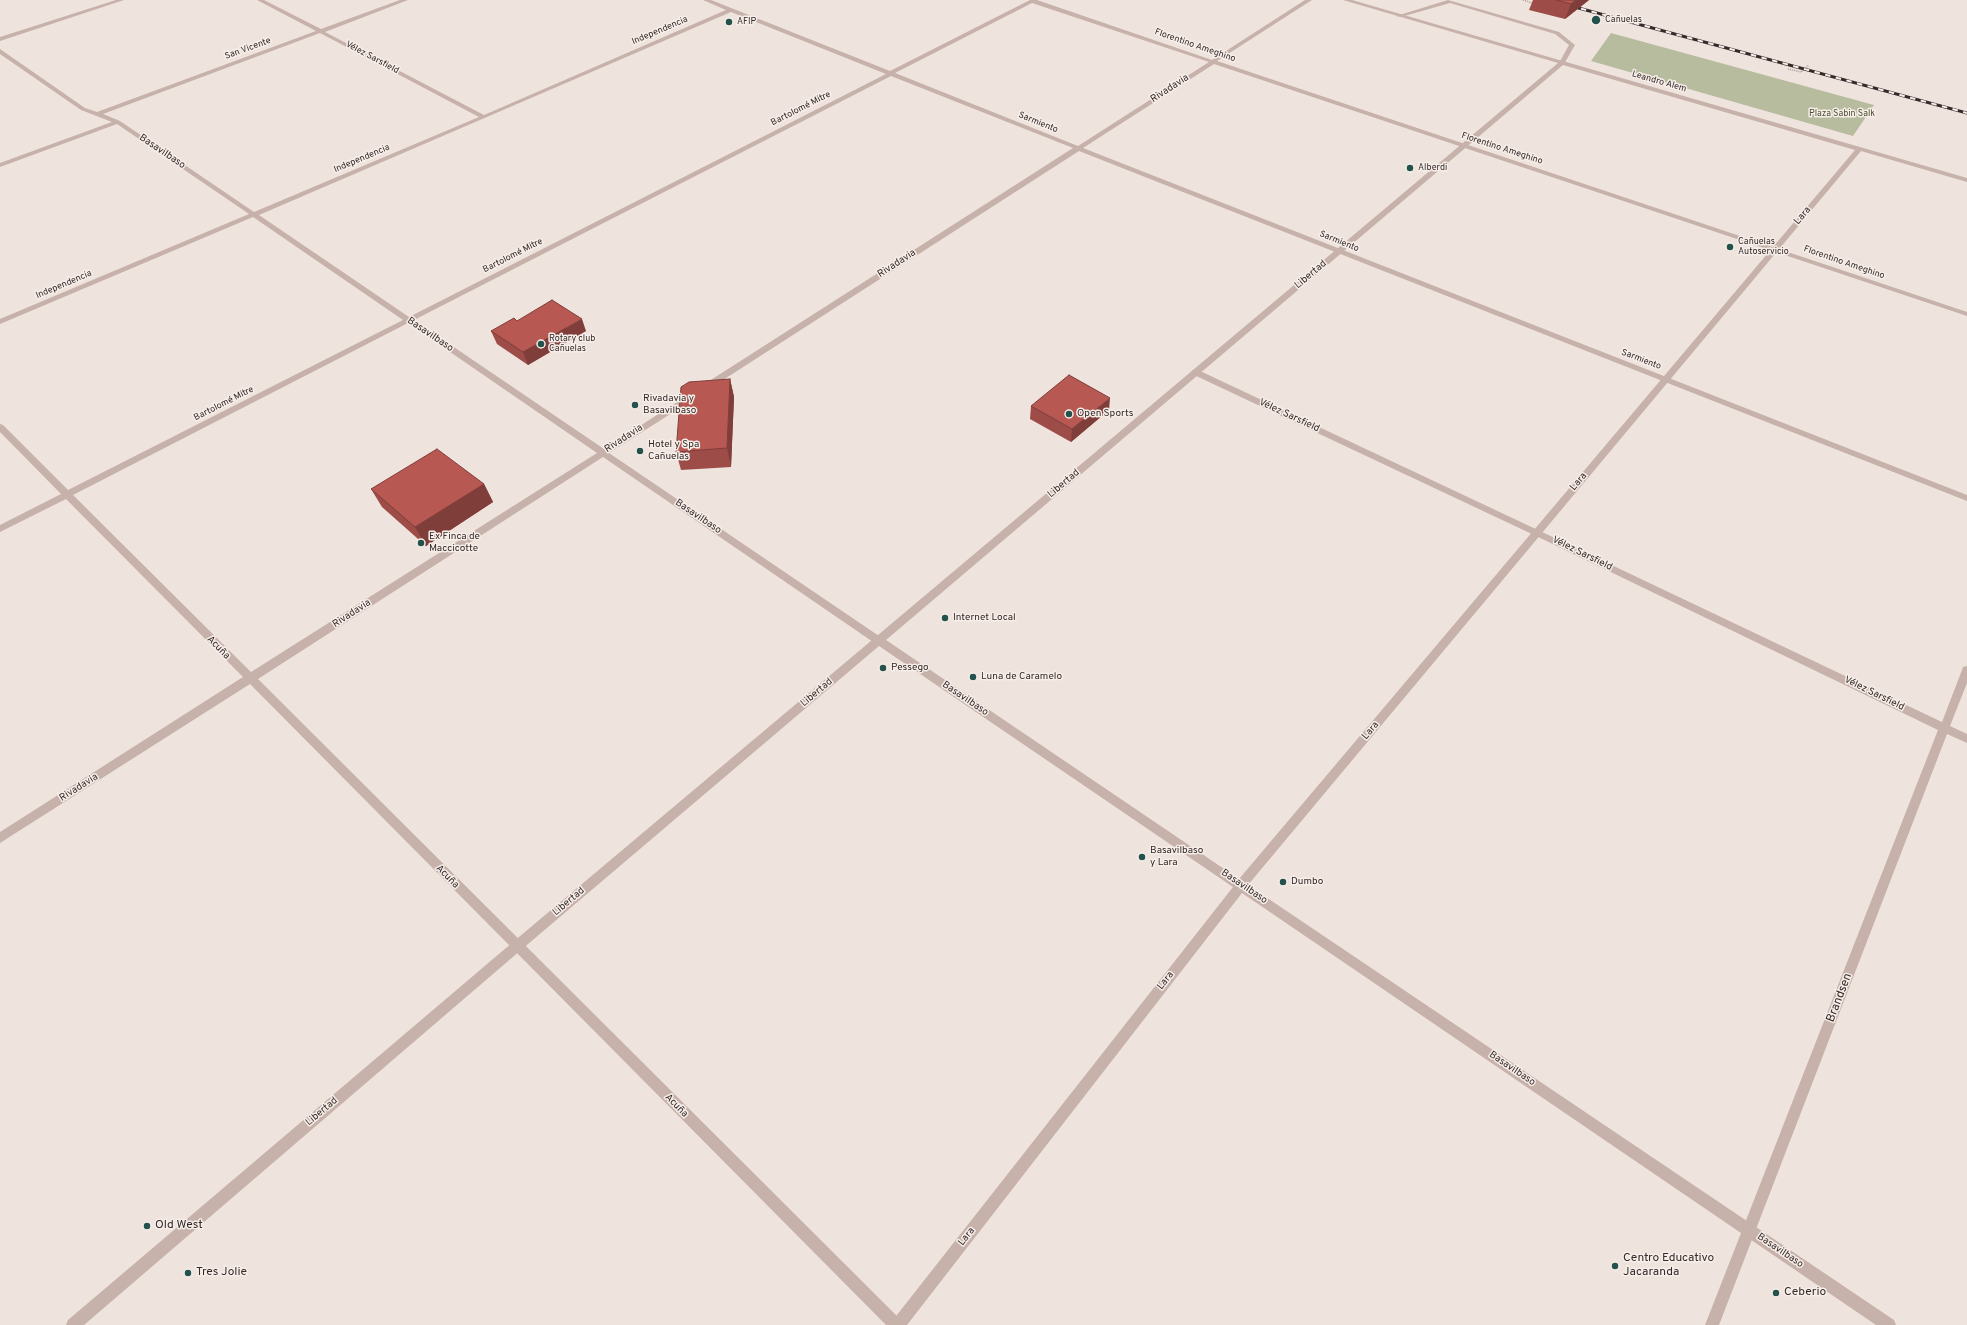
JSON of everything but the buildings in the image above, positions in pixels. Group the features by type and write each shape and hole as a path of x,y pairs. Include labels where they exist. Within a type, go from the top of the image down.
{"street":[{"path":"0,39 121,0"},
{"name":"Vélez Sarsfield","path":"260,0 484,117"},
{"name":"San Vicente","path":"98,114 405,0"},
{"name":"Sarmiento","path":"706,0 1339,252 1967,498"},
{"name":"Florentino Ameghino","path":"1032,0 1967,314"},
{"name":"Bartolomé Mitre","path":"0,529 1032,0"},
{"name":"Rivadavia","path":"0,838 250,680 1309,0"},
{"name":"Leandro Alem","path":"1346,0 1967,180"},
{"path":"1400,16 1450,1 1558,33 1572,45 1562,63"},
{"name":"Independencia","path":"0,322 484,117 730,10"},
{"name":"Basavilbaso","path":"0,51 83,109 118,122 879,641 1889,1325"},
{"name":"Libertad","path":"73,1325 517,946 1562,63"},
{"path":"0,165 118,122"},
{"name":"Lara","path":"897,1325 1241,885 1859,149"},
{"name":"Vélez Sarsfield","path":"1195,372 1537,533 1967,739"},
{"name":"Acuña","path":"0,427 250,680 897,1325"},
{"name":"Brandsen","path":"1712,1325 1967,670"}],"path":[{"path":"1523,0 1532,3 1534,1"},
{"path":"1532,0 1540,2"},
{"path":"1788,68 1801,72 1809,65"}],"green space":[{"name":"Plaza Sabin Salk","path":"1611,33 1874,105 1853,136 1591,61"}],"railway":[{"path":"1549,0 1967,113"}],"place":[{"name":"Cañuelas","path":"1596,20"},
{"name":"AFIP","path":"729,22"},
{"name":"Alberdi","path":"1410,168"},
{"name":"Cañuelas Autoservicio","path":"1730,247"},
{"name":"Rotary club Cañuelas","path":"541,344"},
{"name":"Rivadavia y Basavilbaso","path":"635,405"},
{"name":"Open Sports","path":"1069,414"},
{"name":"Hotel y Spa Cañuelas","path":"640,451"},
{"name":"Ex Finca de Maccicotte","path":"421,543"},
{"name":"Internet Local","path":"945,618"},
{"name":"Pessego","path":"883,668"},
{"name":"Luna de Caramelo","path":"973,677"},
{"name":"Basavilbaso y Lara","path":"1142,857"},
{"name":"Dumbo","path":"1283,882"},
{"name":"Old West","path":"147,1226"},
{"name":"Centro Educativo Jacaranda","path":"1615,1266"},
{"name":"Tres Jolie","path":"188,1273"},
{"name":"Ceberio","path":"1776,1293"}]}
